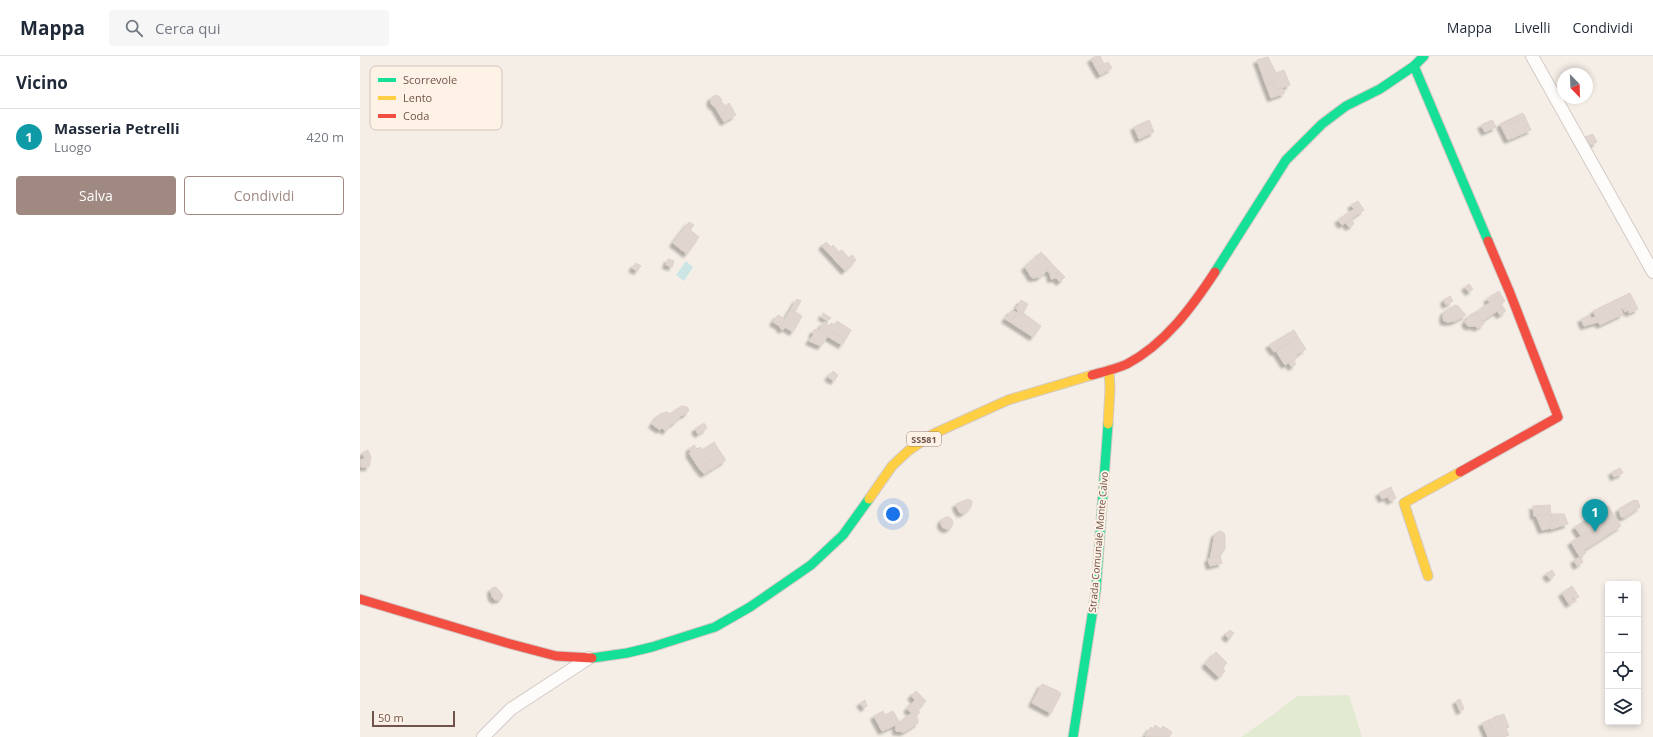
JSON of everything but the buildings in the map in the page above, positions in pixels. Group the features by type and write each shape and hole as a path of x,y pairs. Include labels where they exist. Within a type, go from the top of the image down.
{"main road":[{"name":"SS581","path":"360,599 507,643 556,656 589,658 627,653 652,647 715,627 750,607 811,565 843,536 892,466 908,450 933,434 1008,400 1126,364 1147,350 1171,330 1206,285 1286,160 1322,124 1346,106 1380,89 1414,66 1424,56"},
{"path":"1414,66 1510,293 1558,417 1404,503 1428,576"},
{"name":"Strada Comunale Monte Calvo","path":"1072,737 1096,590 1110,388 1109,370"}],"street":[{"path":"1532,56 1653,272"},
{"path":"483,737 512,710 533,694 589,658"}],"green space":[{"path":"1349,695 1362,737 1241,737 1297,696"}],"water":[{"path":"686,261 693,267 684,281 676,275"}],"traffic: fast":[{"path":"1215,272 1286,160 1322,124 1346,106 1380,89 1414,66 1424,56"},
{"path":"1414,66 1488,241"},
{"path":"1073,737 1096,590 1108,424"},
{"path":"592,658 627,653 652,647 715,627 750,607 811,565 843,535 869,499"}],"traffic: slow":[{"path":"1108,424 1110,389 1109,370"},
{"path":"869,499 892,466 908,451 933,434 1008,400 1092,375"},
{"path":"1428,576 1404,503 1460,472"}],"traffic: jam":[{"path":"1460,472 1558,417 1510,293 1488,241"},
{"path":"1092,375 1127,364 1154,346 1177,324 1215,272"},
{"path":"360,599 507,643 556,656 592,658"}],"place":[{"name":"Masseria Petrelli","path":"1595,532"}]}
